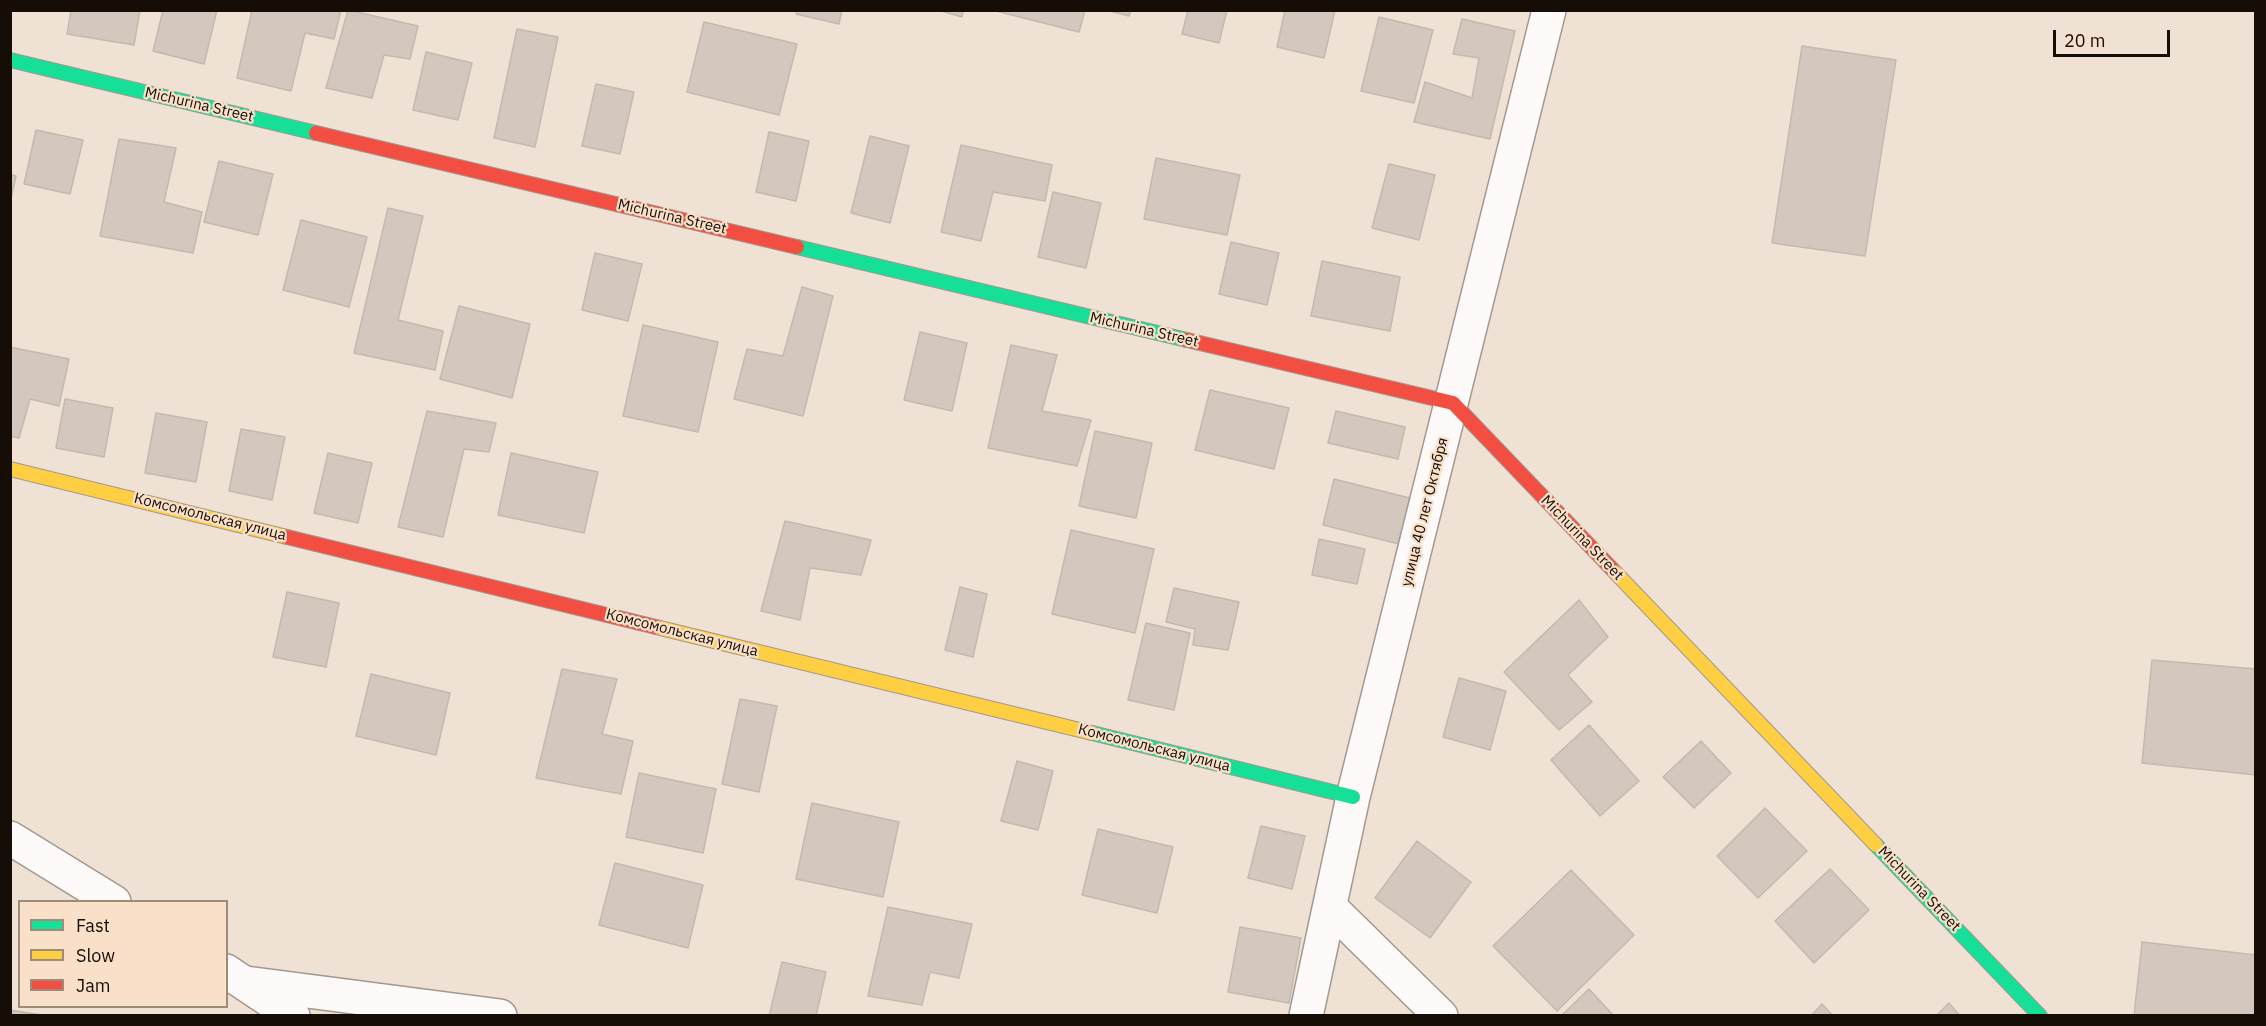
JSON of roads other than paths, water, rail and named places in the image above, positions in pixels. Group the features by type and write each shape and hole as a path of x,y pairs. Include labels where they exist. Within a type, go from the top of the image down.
{"street":[{"name":"улица 40 лет Октября","path":"1306,1016 1353,797 1453,403 1549,10"},
{"name":"Michurina Street","path":"10,60 1453,403 2040,1016"},
{"name":"Комсомольская улица","path":"10,469 1353,797"},
{"path":"10,838 111,900"},
{"path":"1330,907 1441,1016"},
{"path":"236,977 293,1016"},
{"path":"236,977 500,1016"}]}
